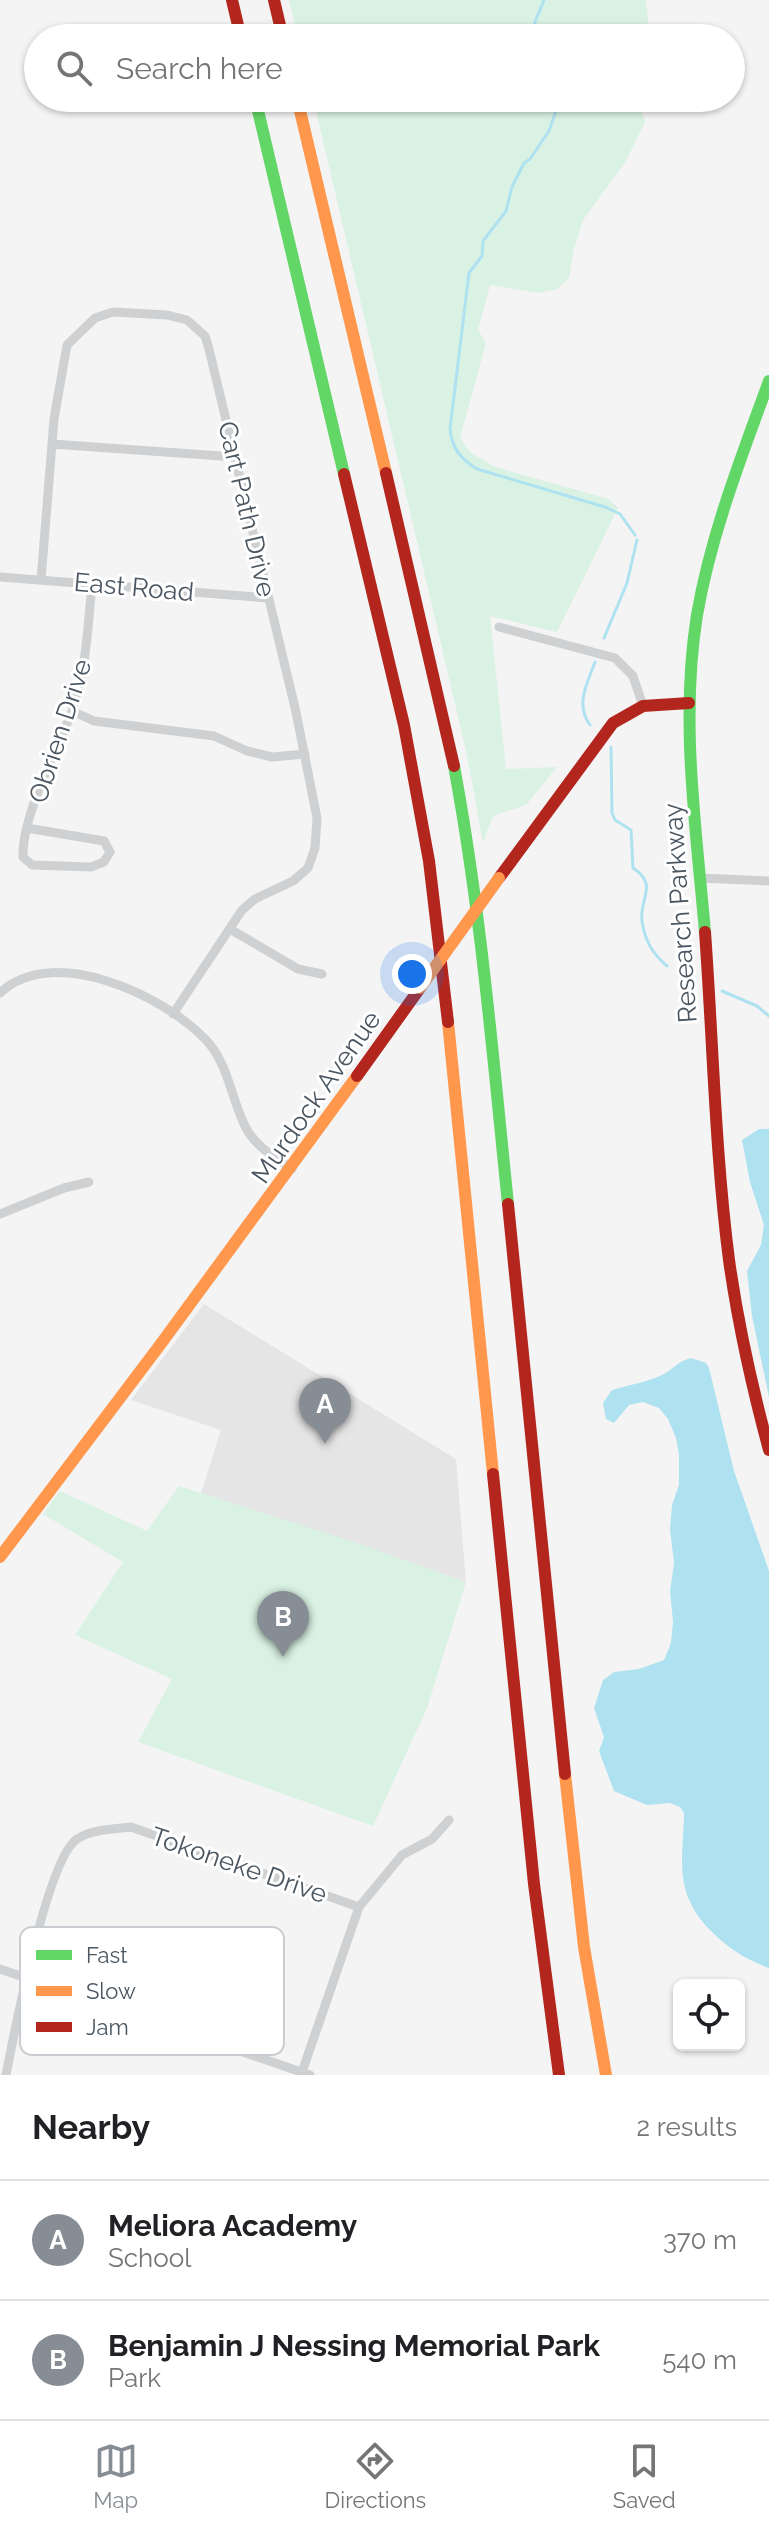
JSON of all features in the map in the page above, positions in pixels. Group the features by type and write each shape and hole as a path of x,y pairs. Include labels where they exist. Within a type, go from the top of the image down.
{"main road":[{"path":"232,0 238,24"},
{"path":"274,0 280,24"},
{"path":"258,112 400,706 429,861 444,979 534,1884 559,2075"},
{"path":"300,112 440,696 467,837 481,940 569,1821 584,1947 606,2075"},
{"name":"Research Parkway","path":"769,381 709,553 696,619 689,703 726,1235 742,1343 769,1450"},
{"name":"Murdock Avenue","path":"0,1557 292,1169 604,733 625,714 643,706 689,703"}],"street":[{"name":"Cart Path Drive","path":"41,580 54,419 67,345 95,318 113,312 167,315 187,320 205,336 305,754 317,818 315,848 308,868 293,881 255,899 242,910 173,1014"},
{"path":"52,444 235,457"},
{"name":"East Road","path":"0,577 268,598"},
{"name":"Obrien Drive","path":"27,828 91,837 104,841 110,852 104,862 91,867 32,865 23,857 27,828 72,711 87,651 92,584"},
{"path":"499,627 615,658 633,676 643,706"},
{"path":"72,711 94,721 214,736 247,751 272,757 305,754"},
{"path":"700,878 769,881"},
{"path":"230,929 298,969 322,974"},
{"path":"0,993 29,975 53,972 82,975 128,989 173,1014 207,1040 225,1071 248,1131 264,1150 292,1169"},
{"path":"0,1214 64,1188 89,1182"},
{"path":"251,2055 305,2074 359,1907 402,1855 432,1839 449,1820"},
{"name":"Tokoneke Drive","path":"40,1927 60,1862 75,1840 100,1830 131,1827 359,1907"},
{"path":"0,1969 20,1975"},
{"name":"Tokoneke Drive","path":"6,2075 20,2002"}],"shaded area":[{"path":"204,1304 456,1459 466,1582 201,1493 221,1430 131,1400"}],"green space":[{"path":"289,0 646,0 649,24 295,24"},
{"path":"316,112 642,112 645,122 626,161 583,220 569,278 557,289 539,293 490,285 478,330 486,343 460,438 471,453 495,467 609,499 618,508 557,632 490,616 506,769 557,767 526,805 493,816 483,843 467,755"},
{"path":"179,1486 357,1543 466,1582 427,1708 373,1826 138,1742 172,1679 75,1635 123,1562 43,1514 60,1491 147,1531"}],"water":[{"path":"759,1129 769,1129 769,1397 752,1316 747,1271 761,1245 764,1225 750,1182 742,1140"},
{"path":"691,1358 706,1363 709,1368 734,1471 769,1571 769,1968 724,1943 699,1917 691,1903 683,1876 684,1813 680,1807 670,1803 647,1805 614,1791 599,1751 604,1737 594,1708 603,1680 614,1672 639,1669 664,1660 671,1643 673,1622 670,1591 674,1563 670,1529 672,1505 679,1485 676,1438 668,1419 659,1408 643,1402 629,1405 614,1423 606,1419 603,1403 612,1390 656,1378"}],"waterway":[{"path":"535,24 544,0"},
{"path":"556,112 549,131 524,163 512,187 506,211 483,241 482,256 469,273 451,436 458,453 477,469 605,507 620,514 635,535"},
{"path":"604,638 627,583 637,540"},
{"path":"590,725 583,702 595,662"},
{"path":"611,747 612,813 615,820 631,830 633,868 641,874 646,886 643,928 650,946 667,966"},
{"path":"722,991 757,1006 769,1016"}],"traffic: fast":[{"path":"258,112 344,474"},
{"path":"705,932 691,774 692,654 710,555 769,381"},
{"path":"454,766 479,930 508,1204"}],"traffic: slow":[{"path":"300,112 386,473"},
{"path":"420,988 499,878"},
{"path":"448,1022 493,1474"},
{"path":"0,1557 357,1076"},
{"path":"565,1774 584,1947 606,2075"}],"traffic: jam":[{"path":"232,0 238,24"},
{"path":"274,0 280,24"},
{"path":"386,473 454,766"},
{"path":"344,474 404,725 429,861 448,1022"},
{"path":"499,878 613,723 643,706 689,703"},
{"path":"705,932 717,1137 729,1260 746,1355 769,1450"},
{"path":"357,1076 420,988"},
{"path":"508,1204 565,1774"},
{"path":"493,1474 534,1884 559,2075"}],"place":[{"name":"Meliora Academy","path":"325,1444"},
{"name":"Benjamin J Nessing Memorial Park","path":"283,1657"}]}
